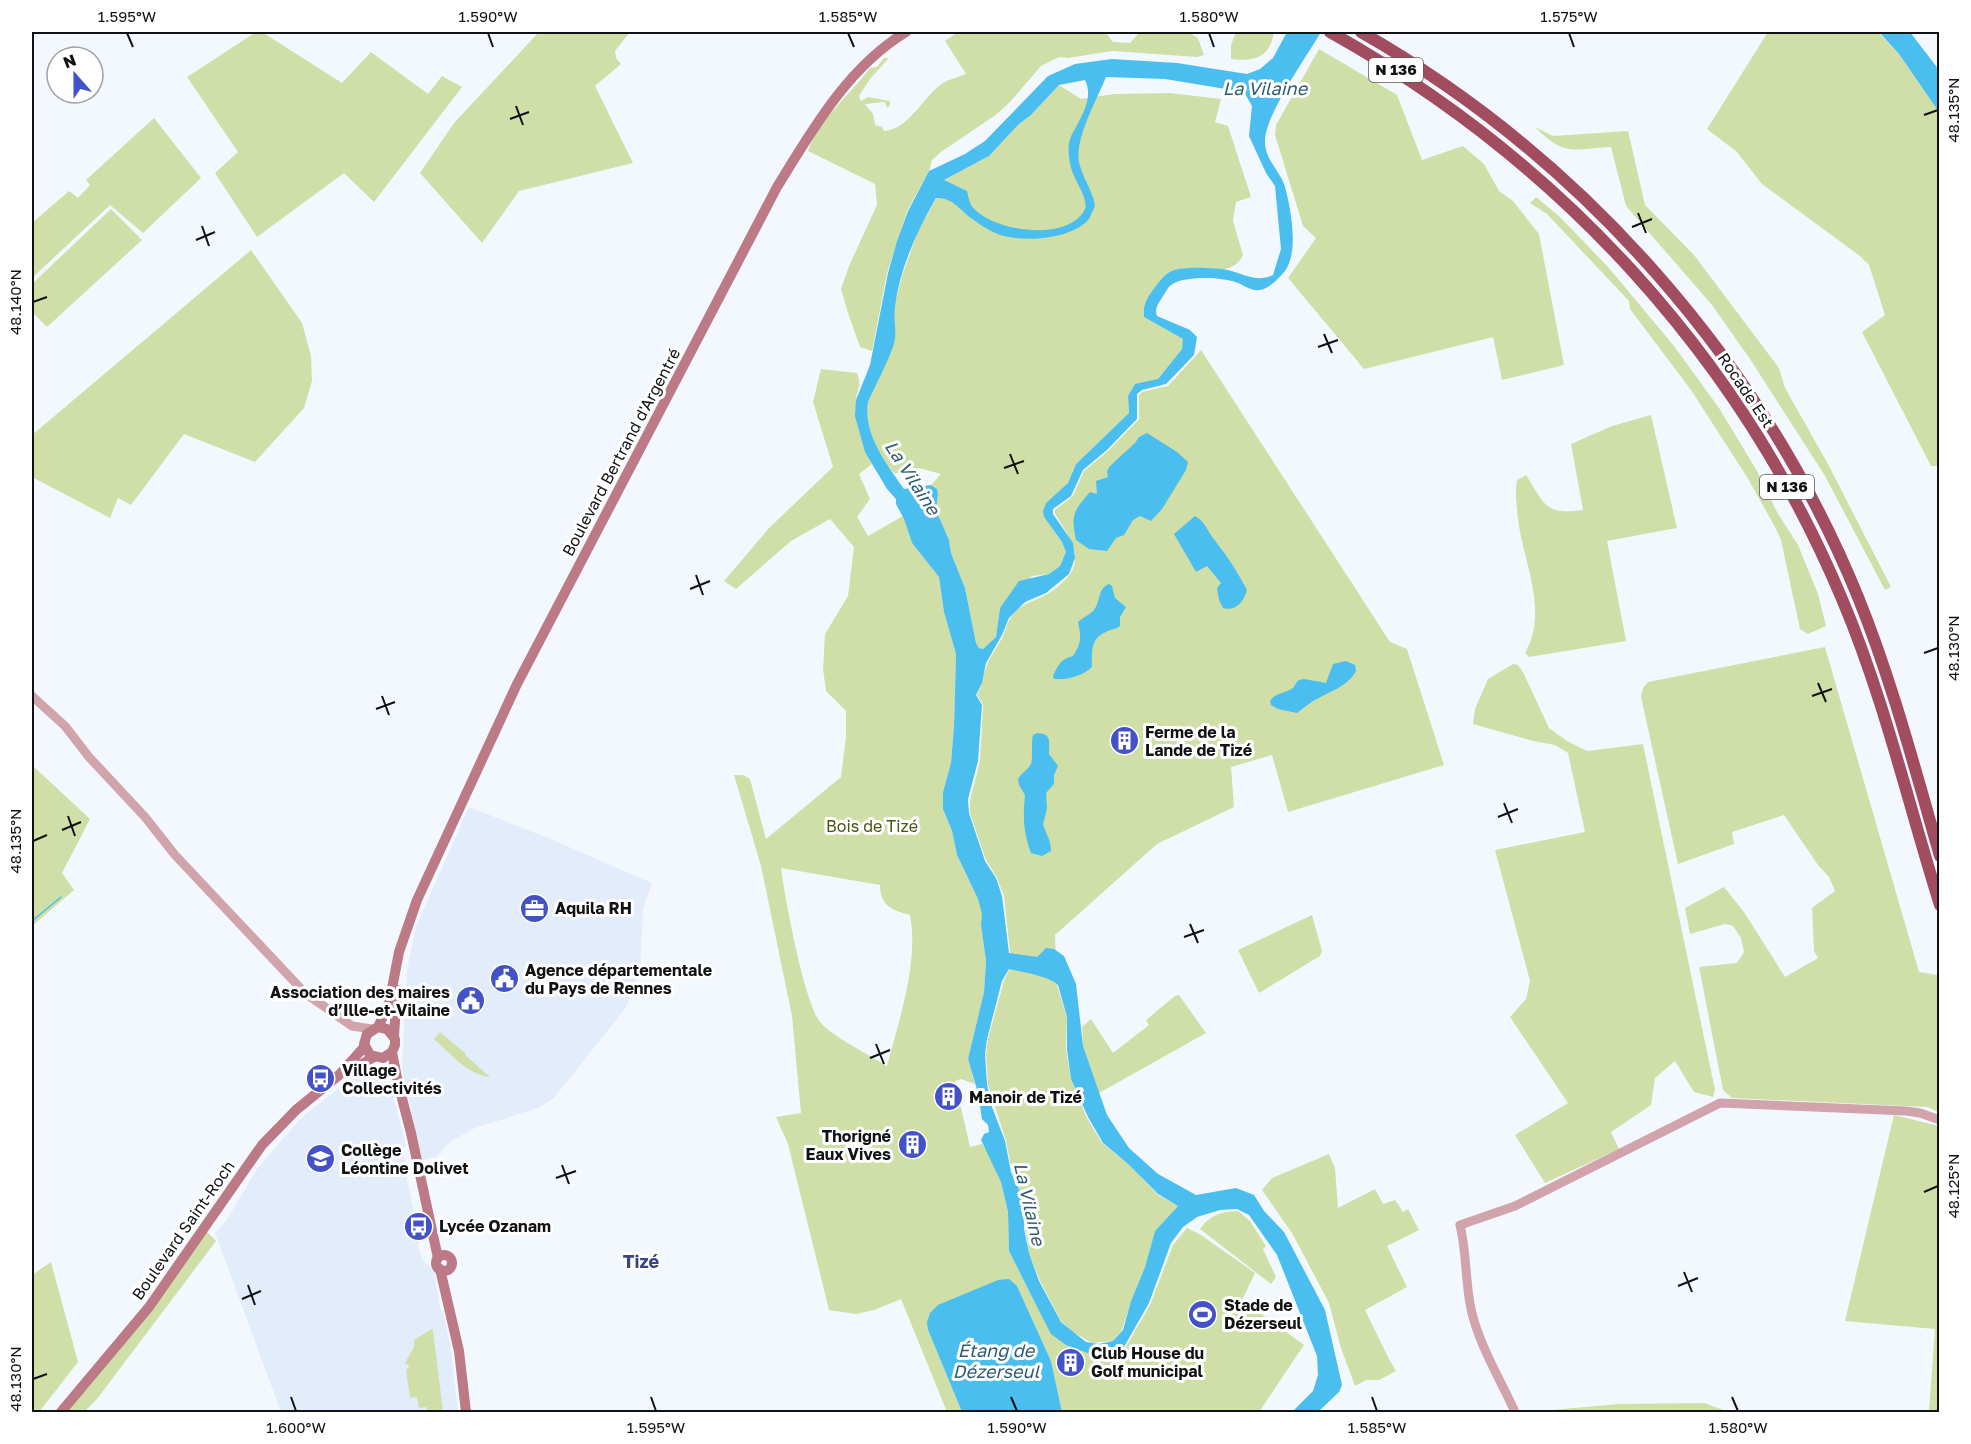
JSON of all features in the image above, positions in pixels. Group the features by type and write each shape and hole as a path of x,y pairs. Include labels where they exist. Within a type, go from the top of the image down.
{"highway":[{"name":"Rocade Est","path":"1319,32 1333,35 1454,110 1503,147 1580,216 1652,292 1717,375 1774,462 1827,564 1856,633 1885,718 1940,905"},
{"name":"Rocade Est","path":"1361,32 1464,98 1512,135 1580,194 1664,282 1729,366 1781,445 1834,543 1868,621 1899,713 1940,856"}],"main road":[{"name":"Boulevard Bertrand d'Argentré","path":"409,919 517,684 777,187 838,94 863,66 890,42 906,32"},
{"path":"398,1083 388,1066 368,1053 364,1044 367,1034 375,1028 388,1004 409,919"},
{"path":"409,919 400,963 395,1046 392,1052 441,1256 451,1260 452,1265 444,1269 459,1351 466,1413"},
{"path":"375,1028 387,1029 394,1036"},
{"name":"Boulevard Saint-Roch","path":"61,1413 148,1307 256,1152 296,1110 339,1075 364,1044"},
{"path":"377,1058 392,1052"},
{"name":"Boulevard Saint-Roch","path":"339,1075 377,1058"}],"street":[{"path":"32,696 65,726 89,757 145,817 175,855 305,993 352,1026 364,1044"},
{"path":"352,1026 375,1028"},
{"path":"1515,1413 1477,1329 1471,1309 1465,1244 1460,1225 1515,1206 1720,1103 1877,1109 1920,1113 1940,1120"}],"shaded area":[{"path":"469,807 652,883 643,909 640,972 625,1009 554,1098 538,1108 475,1128 450,1142 436,1157 422,1160 402,1068 407,970 416,926"},
{"path":"368,1070 390,1084 406,1146 396,1150 398,1157 404,1156 422,1259 434,1271 440,1308 441,1311 443,1310 451,1350 458,1412 281,1412 215,1233 226,1221 257,1169 302,1117 351,1079"}],"green space":[{"path":"256,32 262,32 342,83 371,52 428,94 442,76 462,87 374,202 344,173 257,237 215,173 238,152 187,77"},
{"path":"539,32 630,32 615,51 616,58 621,64 595,86 633,163 519,191 482,243 420,173 454,123"},
{"path":"958,32 1101,32 1106,33 1113,42 1130,43 1138,34 1146,32 1188,32 1198,38 1204,55 1197,57 1112,51 1068,58 1059,57 1041,66 997,114 932,160 929,171 907,211 887,273 872,351 860,347 841,289 877,205 875,184 808,151 827,118 870,68 877,67 884,58 889,58 870,79 859,96 861,101 868,97 890,101 887,108 885,102 865,104 873,114 875,125 882,127 884,131 893,129 909,118 943,83 966,74 945,41"},
{"path":"1236,32 1274,32 1265,53 1254,59 1239,60 1231,59 1231,45"},
{"path":"1768,32 1878,32 1899,54 1939,112 1939,466 1931,466 1862,332 1885,315 1869,265 1762,184 1737,152 1707,129"},
{"path":"1319,49 1397,95 1422,160 1463,146 1484,164 1499,191 1513,201 1539,234 1564,365 1502,380 1493,337 1364,369 1288,278 1316,238 1303,226 1275,135 1276,125"},
{"path":"1059,85 1081,99 1114,94 1170,93 1221,99 1215,122 1228,126 1251,197 1236,202 1233,221 1243,255 1237,263 1221,270 1190,268 1172,271 1161,279 1147,300 1144,306 1144,317 1184,339 1182,349 1158,379 1128,396 1129,413 1076,464 1068,483 1046,503 1044,517 1062,542 1066,552 1060,566 1049,574 1032,576 1000,608 996,637 983,649 979,648 976,643 965,588 936,510 937,489 931,485 941,474 919,468 904,473 894,473 883,458 870,431 868,402 895,337 894,307 902,276 918,231 944,180 989,156"},
{"path":"154,118 201,178 143,233 110,205 32,278 32,223 69,191 78,198 90,185 86,180"},
{"path":"1535,127 1553,136 1628,131 1645,205 1694,255 1779,368 1785,388 1828,464 1891,587 1885,590 1825,476 1750,359 1712,305 1626,206 1611,147 1570,149 1562,147 1545,137"},
{"path":"1536,197 1560,217 1609,268 1674,346 1719,408 1798,545 1818,594 1826,626 1808,634 1800,629 1781,540 1747,477 1691,390 1630,309 1629,301 1547,214 1530,203"},
{"path":"111,209 142,240 47,327 32,312 32,284"},
{"path":"251,250 302,323 311,356 312,381 304,408 255,462 184,434 131,505 118,498 110,518 32,477 32,435"},
{"path":"1201,350 1390,642 1407,649 1444,765 1288,812 1272,755 1231,767 1234,807 1157,844 1055,935 1057,985 1067,1018 1066,1050 1071,1079 1087,1118 1102,1143 1127,1163 1158,1195 1178,1206 1155,1231 1145,1267 1122,1330 1113,1341 1092,1343 1073,1332 1061,1321 1040,1281 1029,1253 1023,1199 1012,1172 1006,1141 988,1084 986,1054 988,1039 1009,970 1010,952 1004,896 986,860 970,813 970,800 980,761 983,705 977,695 989,661 1014,614 1022,606 1042,597 1060,584 1074,566 1073,547 1055,510 1073,496 1084,471 1108,451 1139,419 1139,395 1142,392 1168,386"},
{"name":"Bois de Tizé","path":"821,369 857,373 859,385 856,400 857,415 863,442 872,464 859,474 870,499 857,517 868,536 903,516 912,543 939,577 944,612 956,654 951,763 943,792 943,809 952,831 957,855 983,914 981,925 986,961 984,992 968,1059 975,1084 961,1079 955,1081 970,1147 982,1144 1001,1182 1008,1212 1009,1251 1033,1299 1066,1345 1090,1354 1090,1358 1102,1359 1117,1355 1124,1350 1150,1305 1173,1245 1187,1228 1201,1235 1255,1273 1242,1300 1304,1345 1259,1412 1062,1412 1051,1361 1017,1286 928,1330 962,1412 947,1412 901,1299 874,1310 856,1314 829,1310 788,1144 776,1117 801,1113 792,1016 761,866 734,775 743,775 750,779 766,839 841,777 846,737 846,711 826,691 823,669 825,634 848,596 854,547 830,519 791,541 736,589 724,581 769,528 833,467 813,402","holes":["781,868 880,885 882,898 888,906 910,915 912,933 910,972 887,1066 834,1034 821,1023 815,1012 796,949"]},
{"path":"1651,415 1677,528 1607,541 1626,641 1529,657 1525,653 1532,636 1535,618 1534,600 1532,581 1519,526 1517,480 1526,475 1542,501 1553,509 1583,510 1571,444 1612,426"},
{"path":"1825,647 1919,972 1937,975 1939,982 1939,1112 1927,1107 1732,1098 1723,1090 1699,967 1737,963 1744,952 1741,938 1733,926 1725,924 1690,934 1685,908 1724,887 1744,912 1785,977 1818,958 1814,951 1812,908 1835,891 1829,877 1818,865 1784,815 1732,832 1734,844 1678,864 1641,697 1643,688 1648,682"},
{"path":"1513,664 1518,665 1523,672 1549,728 1567,741 1587,751 1643,744 1715,1090 1713,1097 1694,1092 1675,1061 1655,1078 1651,1105 1611,1132 1619,1149 1545,1183 1515,1135 1568,1103 1510,1017 1526,999 1530,981 1495,850 1585,832 1568,753 1555,745 1473,724 1475,709 1488,679"},
{"path":"32,765 90,819 62,873 74,890 32,926"},
{"path":"1312,915 1322,951 1320,956 1259,993 1238,950"},
{"path":"1179,995 1206,1033 1099,1093 1083,1046 1082,1027 1091,1019 1113,1053 1149,1025 1146,1020"},
{"path":"440,1032 490,1077 467,1068 434,1039"},
{"path":"1894,1115 1939,1126 1939,1412 1929,1412 1935,1329 1845,1321"},
{"path":"1329,1154 1335,1168 1338,1208 1375,1189 1383,1204 1395,1200 1403,1212 1408,1209 1419,1230 1387,1246 1407,1287 1365,1310 1396,1371 1379,1380 1366,1380 1355,1386 1341,1348 1329,1303 1292,1233 1262,1190 1272,1178"},
{"path":"1238,1211 1250,1221 1266,1246 1263,1249 1276,1277 1271,1284 1200,1229 1208,1220 1217,1215"},
{"path":"207,1232 216,1241 97,1399 84,1412 66,1412"},
{"path":"51,1262 78,1362 39,1412 32,1412 32,1275"},
{"path":"432,1329 443,1412 427,1411 426,1407 419,1408 417,1397 410,1398 406,1369 409,1368 408,1364 405,1365 414,1347 414,1340"},
{"path":"1704,1403 1729,1412 1528,1412 1620,1404"}],"water":[{"name":"La Vilaine","path":"1287,32 1321,32 1279,101 1265,141 1267,154 1280,175 1290,207 1293,242 1289,263 1280,277 1260,290 1223,279 1194,278 1171,285 1160,301 1157,316 1190,330 1197,337 1194,355 1166,384 1142,390 1137,394 1137,419 1107,450 1083,470 1071,496 1053,509 1053,514 1073,543 1075,558 1069,574 1046,593 1025,602 1009,618 986,663 982,683 976,695 982,705 978,761 968,799 969,813 985,861 996,878 1002,896 1009,953 1037,957 1046,948 1054,949 1064,956 1076,984 1083,1046 1107,1115 1129,1148 1158,1174 1196,1195 1236,1188 1254,1195 1264,1211 1284,1232 1325,1310 1342,1385 1339,1392 1318,1412 1292,1412 1313,1391 1318,1375 1317,1356 1277,1255 1249,1215 1237,1209 1220,1210 1197,1217 1183,1227 1171,1243 1149,1303 1124,1347 1116,1353 1090,1354 1066,1345 1051,1334 1009,1251 1008,1212 1001,1182 981,1140 984,1134 989,1132 988,1125 982,1119 978,1093 968,1059 984,992 986,961 981,925 982,914 978,899 957,855 952,831 943,809 943,792 951,763 956,654 944,612 939,577 912,543 896,499 887,489 865,452 855,416 856,400 870,365 888,273 897,241 908,211 929,171 965,154 985,141 1048,76 1075,64 1112,59 1177,63 1247,74 1260,69 1273,58","holes":["1106,77 1165,79 1244,92 1252,106 1249,136 1266,173 1275,186 1281,249 1273,275 1267,277 1256,278 1223,269 1183,268 1167,274 1155,287 1145,304 1144,317 1183,339 1182,349 1158,379 1135,384 1128,396 1129,413 1076,464 1068,483 1046,503 1043,511 1044,517 1062,542 1066,552 1060,566 1049,574 1019,581 1000,608 996,637 983,649 979,648 976,643 965,588 936,510 937,489 931,485 904,489 884,459 873,437 867,414 868,402 894,342 895,306 905,264 922,223 936,198 947,199 991,231 1013,238 1056,236 1081,226 1089,219 1095,206 1079,162 1080,141","1085,80 1088,98 1082,116 1071,136 1069,147 1072,171 1086,205 1076,220 1063,227 1047,230 1011,227 981,214 971,205 967,191 944,180 989,156 1059,85","1009,969 1042,977 1058,985 1067,1017 1067,1050 1071,1079 1088,1117 1103,1143 1158,1194 1178,1206 1155,1231 1123,1330 1113,1341 1099,1344 1086,1342 1061,1322 1039,1281 1029,1253 1024,1229 1023,1198 1011,1172 1005,1141 992,1107 987,1084 985,1054 987,1039 1002,981"]},
{"path":"1879,32 1910,32 1939,70 1939,112 1899,54"},
{"path":"1147,433 1177,452 1188,462 1186,470 1162,509 1151,521 1140,516 1133,520 1124,535 1116,538 1107,551 1089,549 1076,540 1074,519 1077,509 1090,492 1097,494 1096,481 1108,477 1107,471 1110,466 1139,437"},
{"path":"1195,516 1204,524 1225,553 1247,590 1242,602 1236,607 1223,608 1217,588 1221,583 1207,566 1196,572 1174,534"},
{"path":"1109,584 1112,586 1115,598 1126,607 1120,617 1120,626 1097,638 1093,646 1092,667 1074,677 1054,679 1053,676 1058,666 1073,656 1078,647 1080,636 1078,622 1094,610 1101,592"},
{"path":"1346,661 1355,665 1356,671 1353,676 1339,688 1297,713 1271,705 1272,698 1293,688 1299,680 1326,683 1333,664"},
{"path":"1037,733 1047,737 1049,754 1058,766 1054,775 1054,784 1046,793 1047,808 1043,825 1051,851 1042,856 1031,853 1028,845 1024,824 1025,795 1018,779 1031,764 1033,735"},
{"name":"Étang de Dézerseul","path":"1009,1279 1017,1286 1051,1361 1062,1412 962,1412 928,1330 927,1322 930,1313 938,1305 998,1280"}],"waterway":[{"path":"32,921 61,897"}],"place":[{"name":"Ferme de la Lande de Tizé","path":"1124,741"},
{"name":"Aquila RH","path":"534,908"},
{"name":"Agence départementale du Pays de Rennes","path":"504,979"},
{"name":"Association des maires d’Ille-et-Vilaine","path":"471,1001"},
{"name":"Village Collectivités","path":"321,1079"},
{"name":"Manoir de Tizé","path":"948,1097"},
{"name":"Thorigné Eaux Vives","path":"912,1145"},
{"name":"Collège Léontine Dolivet","path":"320,1159"},
{"name":"Lycée Ozanam","path":"418,1226"},
{"name":"Stade de Dézerseul","path":"1203,1314"},
{"name":"Club House du Golf municipal","path":"1070,1362"}],"district":[{"name":"Tizé","path":"641,1262"}]}
